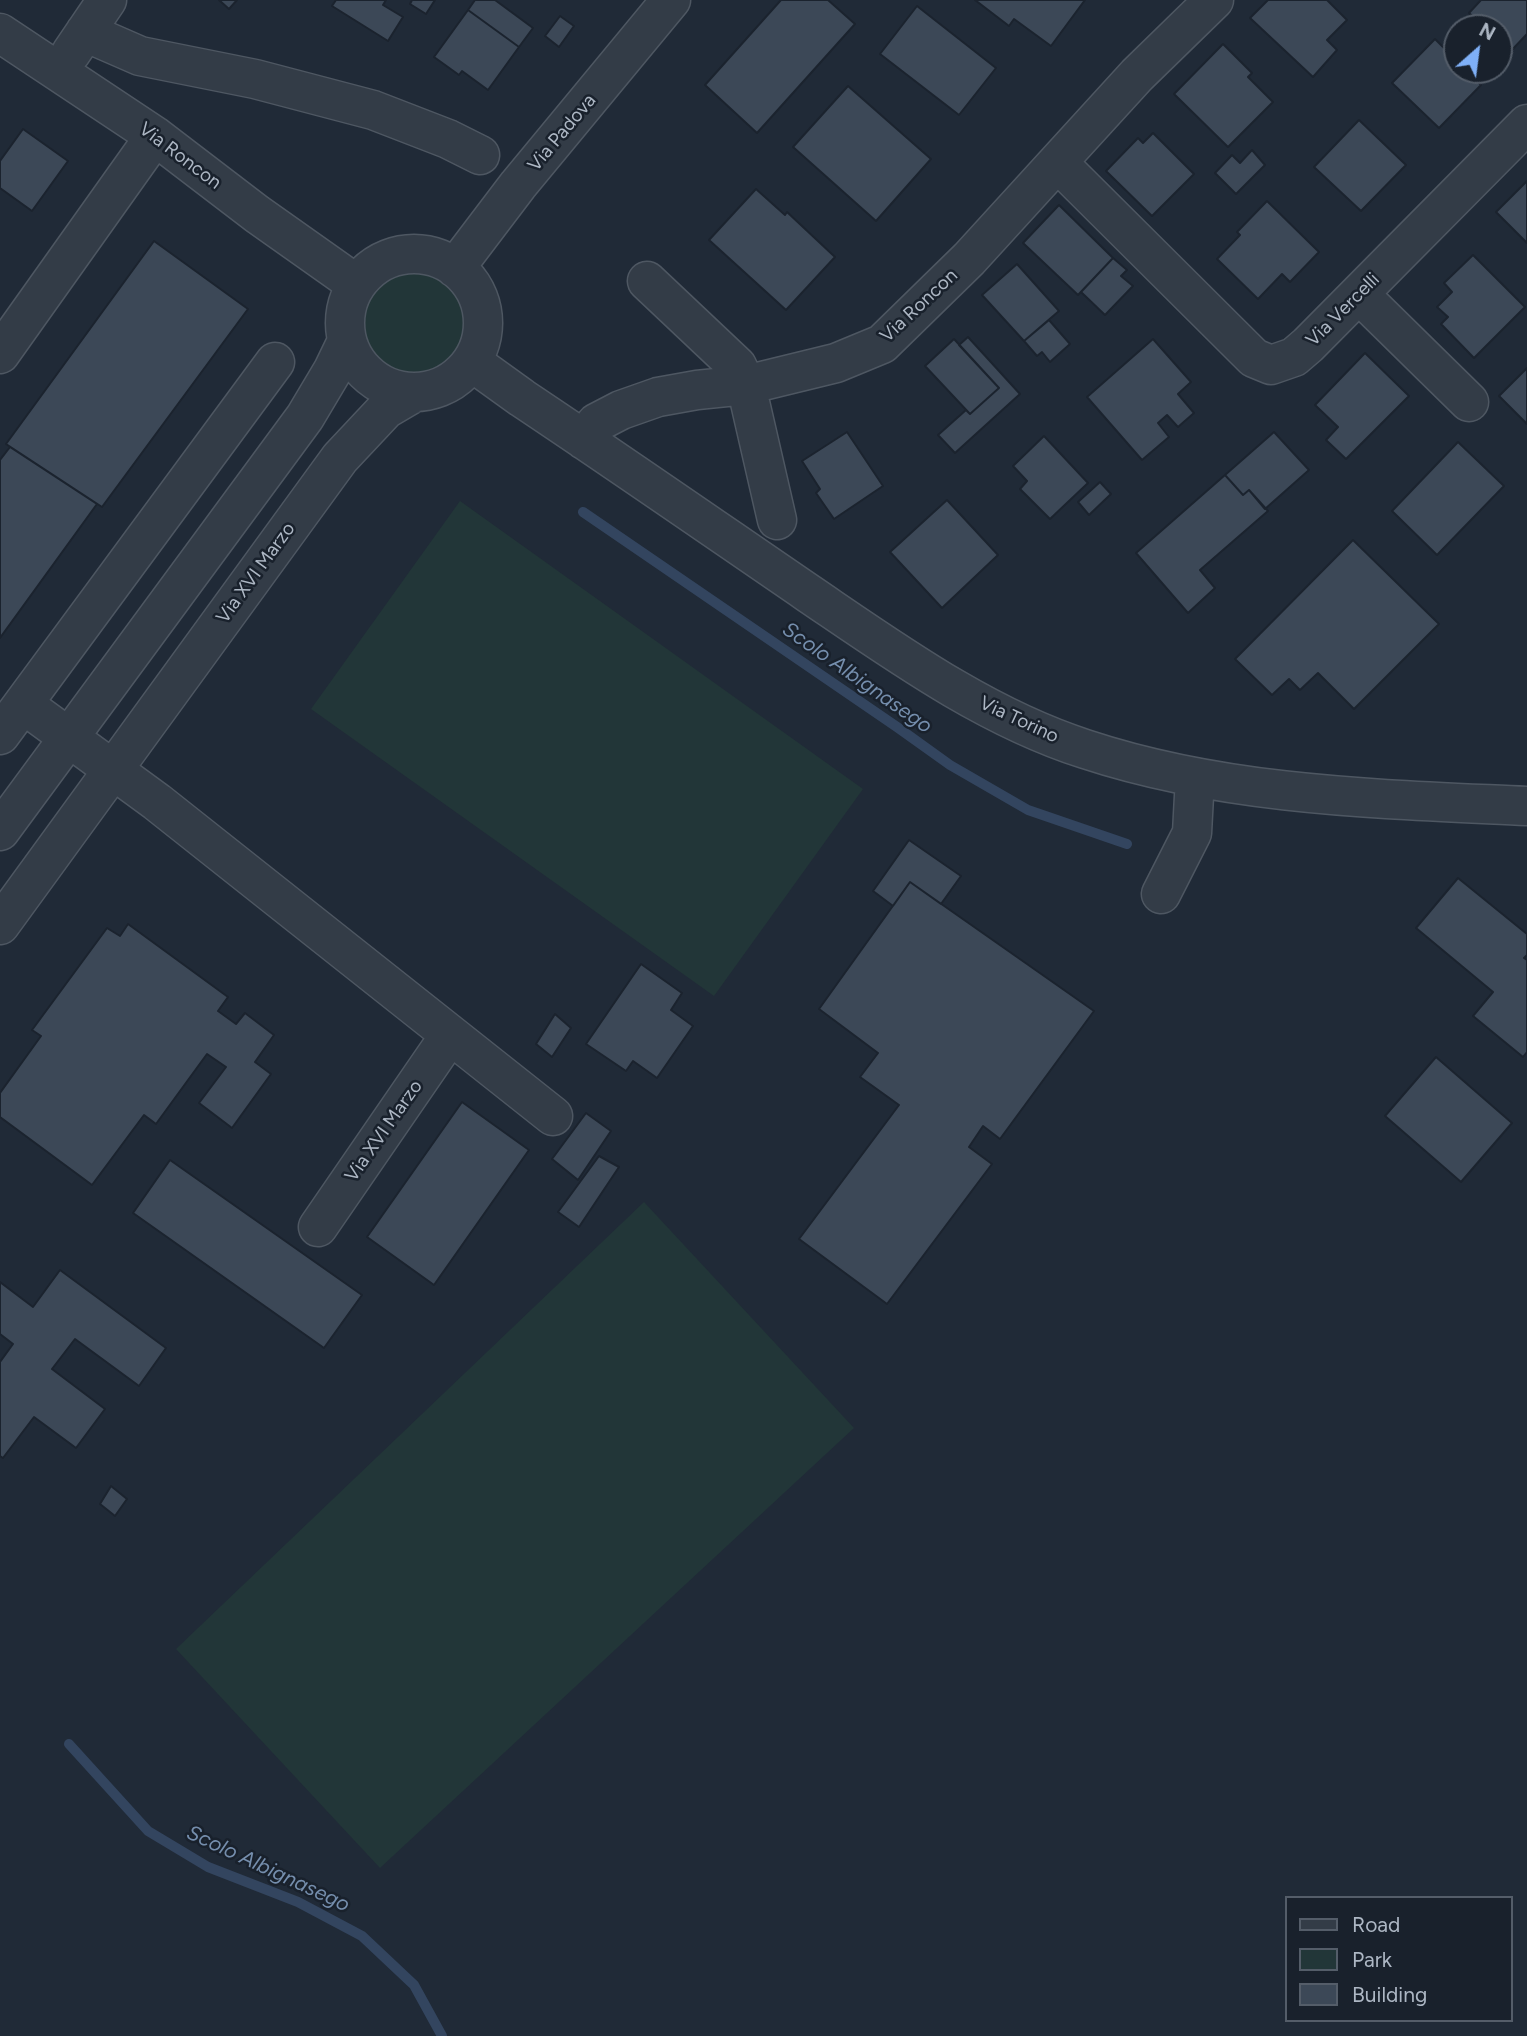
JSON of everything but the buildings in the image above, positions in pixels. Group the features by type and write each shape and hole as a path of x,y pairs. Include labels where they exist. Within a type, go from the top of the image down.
{"street":[{"path":"58,73 107,0"},
{"name":"Via Padova","path":"455,268 518,185 671,0"},
{"name":"Via Roncon","path":"583,440 596,423 621,410 658,397 746,385 836,363 882,344 969,259 1137,75 1214,0"},
{"name":"Via Roncon","path":"0,33 155,136 257,214 356,284"},
{"path":"85,33 140,56 255,79 373,110 448,139 480,155"},
{"name":"Via Vercelli","path":"1058,163 1254,358 1271,365 1294,357 1527,124"},
{"path":"0,354 155,136"},
{"path":"403,255 430,256 444,260 455,268 468,280 478,296 483,313 479,348 472,362 446,385 432,390 415,392 393,389 372,378 354,358 347,341 345,324 348,303 356,284 377,265 389,258 403,255"},
{"path":"647,281 737,366 746,385 777,520"},
{"path":"1359,294 1469,402"},
{"path":"0,831 305,416 347,341"},
{"path":"0,735 275,362"},
{"path":"472,362 583,440"},
{"name":"Via XVI Marzo","path":"0,925 340,458 386,409 415,392"},
{"name":"Via Torino","path":"583,440 901,656 996,713 1084,749 1195,777 1286,790 1371,798 1527,806"},
{"path":"163,515 209,546"},
{"path":"23,704 157,802 553,1116"},
{"path":"1161,894 1192,833 1195,777"},
{"name":"Via XVI Marzo","path":"318,1227 450,1035"}],"green space":[{"path":"415,273 435,277 451,288 462,304 466,324 462,344 451,360 435,371 415,375 395,371 379,360 368,344 364,324 368,304 379,288 395,277"},
{"path":"460,501 863,789 714,996 311,709"},
{"path":"644,1202 854,1428 380,1868 176,1649"}],"waterway":[{"name":"Scolo Albignasego","path":"583,512 950,765 1028,810 1127,844"},
{"name":"Scolo Albignasego","path":"69,1744 148,1831 208,1867 298,1902 362,1936 414,1985 442,2036"}]}
